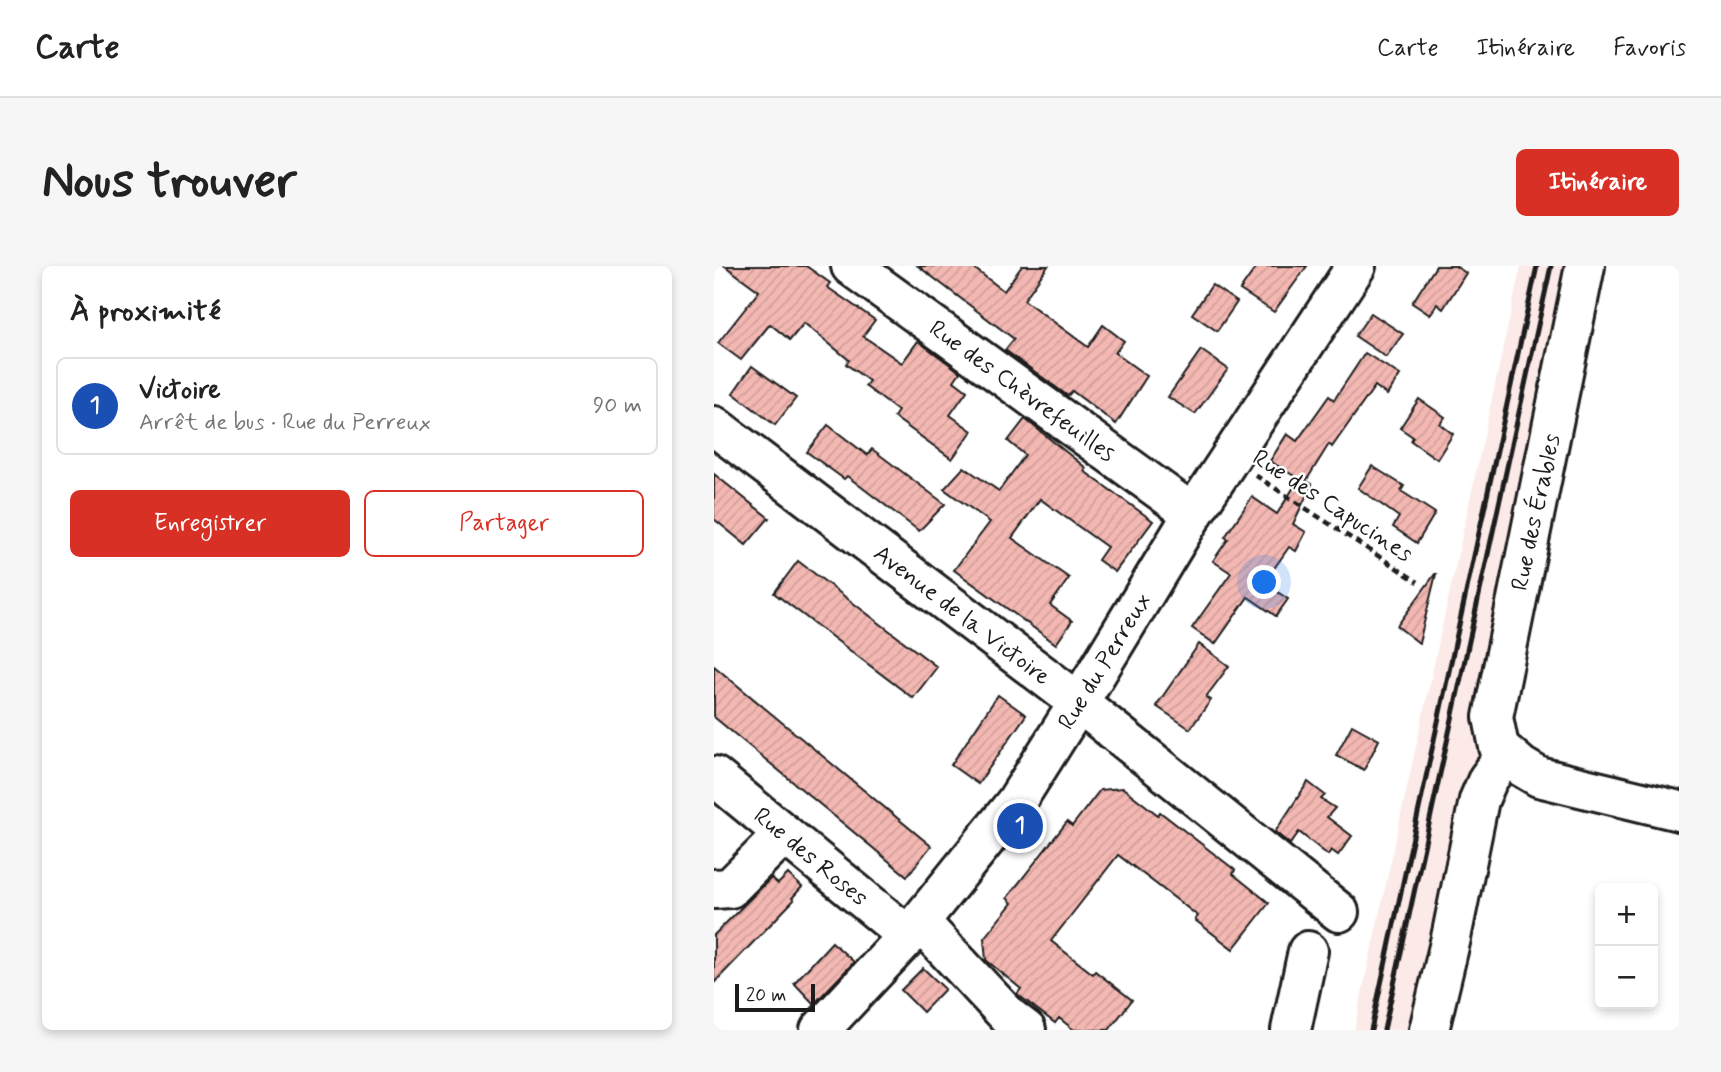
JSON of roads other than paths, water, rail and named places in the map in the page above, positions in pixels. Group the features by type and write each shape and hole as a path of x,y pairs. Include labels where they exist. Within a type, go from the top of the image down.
{"street":[{"name":"Rue des Chèvrefeuilles","path":"851,266 1193,514"},
{"name":"Rue du Perreux","path":"820,1030 914,929 1016,802 1229,457 1356,266"},
{"name":"Rue des Érables","path":"1506,755 1499,747 1493,717 1585,266"},
{"name":"Avenue de la Victoire","path":"714,426 1079,702 1339,912"},
{"path":"1429,1030 1479,800 1488,779 1506,755 1522,767 1547,779 1679,811"},
{"name":"Rue des Roses","path":"714,776 784,834 914,929 1003,1023"},
{"path":"714,889 730,888 784,834"},
{"path":"1291,1030 1308,951"}],"railway":[{"path":"1371,1030 1537,266"},
{"path":"1384,1030 1551,266"}],"place":[{"name":"Victoire","path":"1020,826"}]}
